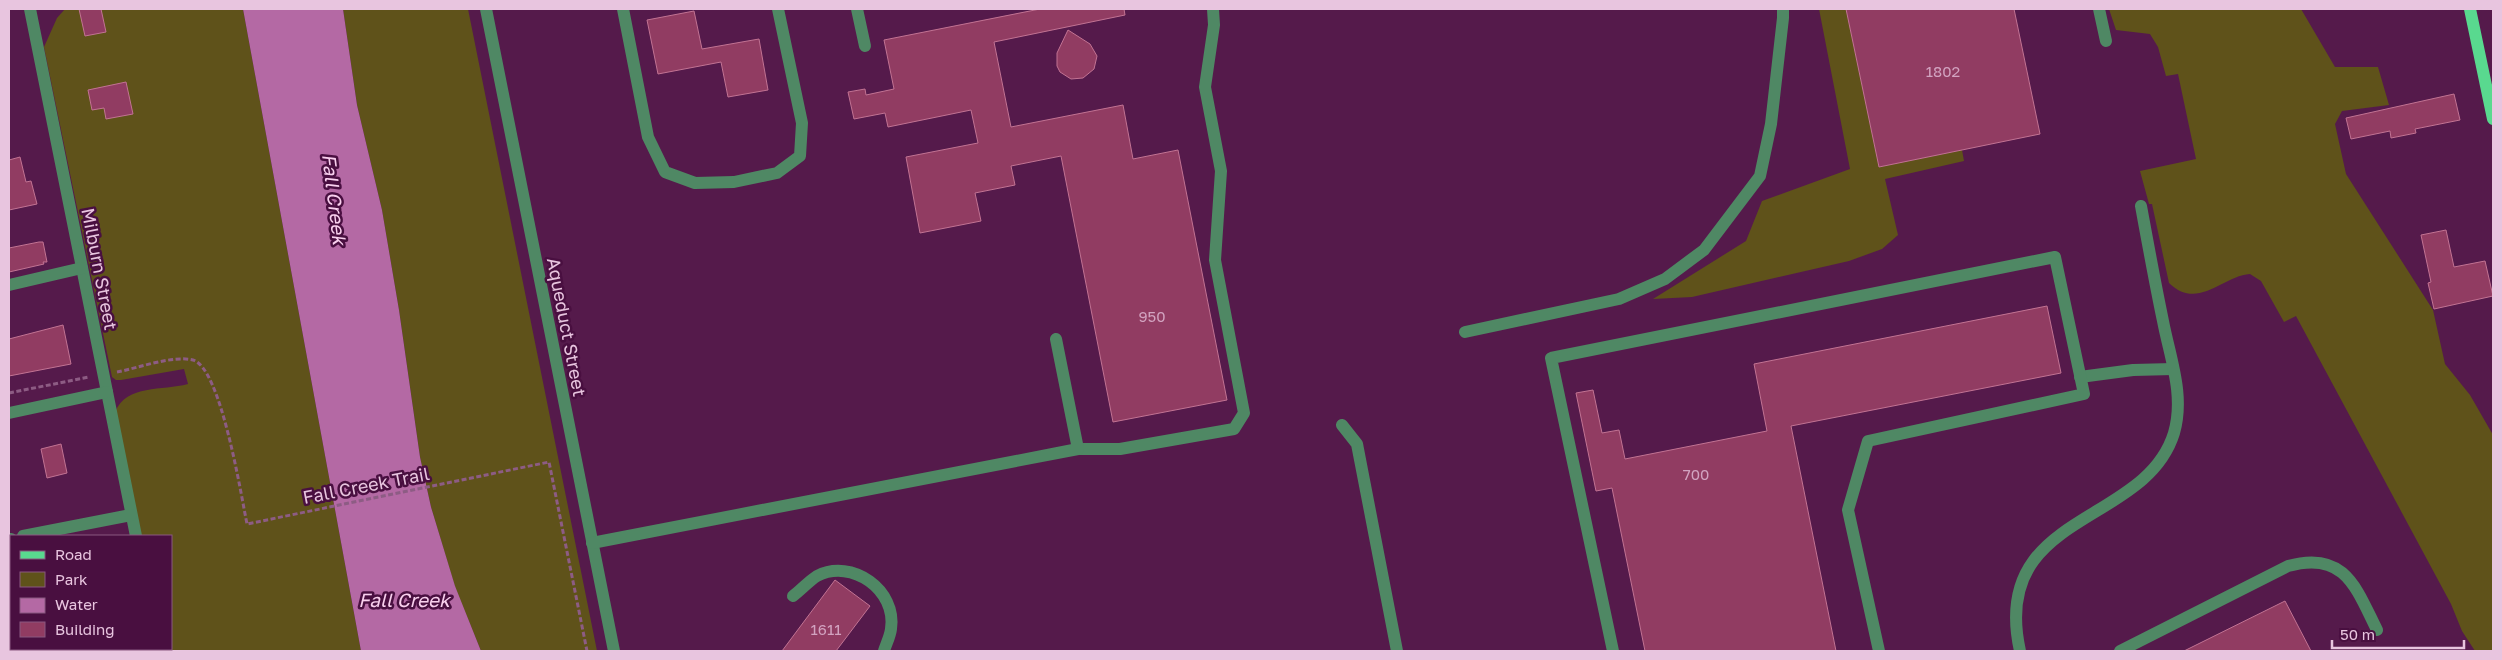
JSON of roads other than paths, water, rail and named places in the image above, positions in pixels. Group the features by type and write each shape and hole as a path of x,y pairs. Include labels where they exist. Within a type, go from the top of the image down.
{"main road":[{"path":"2470,9 2493,114"}],"street":[{"name":"Milburn Street","path":"30,9 136,535"},
{"name":"Aqueduct Street","path":"486,9 614,651"},
{"path":"623,9 648,137 665,172 695,183 734,182 776,173 800,156 802,123 778,9"},
{"path":"857,9 865,46"},
{"path":"592,543 1078,449 1120,449 1234,429 1244,413 1215,260 1221,171 1205,87 1214,25 1213,9"},
{"path":"1465,332 1619,299 1665,280 1704,250 1760,176 1771,124 1784,18 1783,9"},
{"path":"2099,9 2106,41"},
{"path":"2020,651 2016,620 2019,592 2036,557 2054,538 2143,478 2158,463 2169,445 2178,411 2178,391 2141,206"},
{"path":"1613,651 1551,358 2055,256 2084,394 1868,441 1848,510 1879,651"},
{"path":"9,285 82,268"},
{"path":"1056,339 1078,449"},
{"path":"2080,377 2133,370 2173,369"},
{"path":"9,413 107,392"},
{"path":"1342,425 1357,444 1397,651"},
{"path":"28,535 131,515"},
{"path":"2120,651 2288,566 2306,561 2332,566 2348,576 2377,630"},
{"path":"794,596 818,576 845,570 863,576 880,589 888,606 892,628 884,651"}],"water":[{"name":"Fall Creek","path":"243,9 343,9 357,105 382,210 399,310 420,457 431,507 455,586 481,651 361,651"}]}
